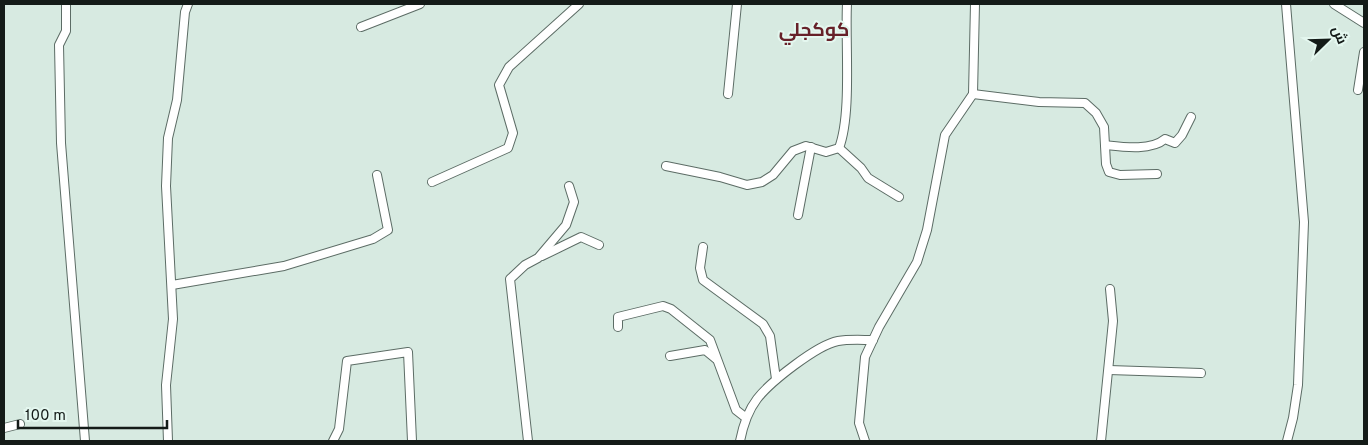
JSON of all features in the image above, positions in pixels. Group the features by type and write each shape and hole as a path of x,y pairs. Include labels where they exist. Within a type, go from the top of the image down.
{"street":[{"path":"66,4 66,31 59,45 61,143 84,441"},
{"path":"168,441 166,385 173,318 166,186 168,138 177,100 185,12 188,4"},
{"path":"361,27 420,4"},
{"path":"432,182 508,148 513,134 499,85 509,67 579,4"},
{"path":"728,94 737,4"},
{"path":"839,148 843,138 845,114 847,4"},
{"path":"865,441 859,423 866,357 873,340 917,262 927,230 945,135 973,94 975,4"},
{"path":"1286,4 1304,222 1298,385 1287,441"},
{"path":"1334,4 1364,23"},
{"path":"1358,90 1364,52"},
{"path":"973,94 1039,102 1085,103 1096,113 1104,128 1106,164 1109,172 1120,175 1157,174"},
{"path":"1105,146 1129,147 1159,144 1165,139 1176,142 1182,135 1191,117"},
{"path":"666,166 720,177 747,185 762,182 773,175 793,151 806,146 826,152 839,148"},
{"path":"798,215 811,147"},
{"path":"839,148 861,168 868,178 899,197"},
{"path":"172,285 284,266 373,239 388,230 377,174"},
{"path":"538,258 566,225 574,202 570,186"},
{"path":"528,441 510,279 525,265 581,237 599,245"},
{"path":"703,247 700,268 703,280 763,324 770,336 776,379"},
{"path":"1101,441 1113,321 1110,289"},
{"path":"618,327 618,317 663,306 672,309 710,340 736,410 746,417"},
{"path":"740,441 746,417 757,399 776,379 811,355 837,341 873,340"},
{"path":"670,356 705,350 716,359"},
{"path":"333,441 339,429 347,361 408,352 412,441"},
{"path":"1109,370 1201,373"},
{"path":"4,428 20,424"}],"district":[{"name":"كوكجلي","path":"814,29"}]}
